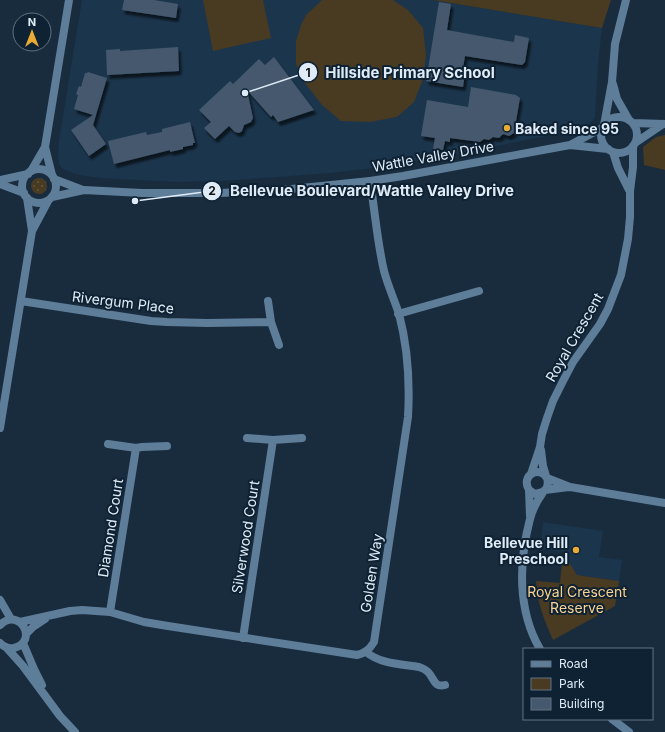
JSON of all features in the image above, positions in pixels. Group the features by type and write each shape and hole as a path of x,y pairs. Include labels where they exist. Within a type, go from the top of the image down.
{"street":[{"path":"32,231 22,183 45,147 69,0"},
{"path":"612,82 617,99 631,122 636,127 637,132 637,138 629,150 618,153 610,151 604,145 601,140 601,134 612,82 615,44 626,0"},
{"path":"603,126 607,121 618,117 624,118 631,122 664,124"},
{"path":"634,144 664,124"},
{"name":"Wattle Valley Drive","path":"50,199 84,190 142,193 220,193 282,190 370,181 570,145 603,126"},
{"name":"Royal Crescent","path":"531,474 540,447 547,418 563,381 573,362 600,324 608,309 621,275 628,239 634,144"},
{"name":"Wattle Valley Drive","path":"570,145 610,151"},
{"path":"0,428 32,231 56,188 45,147"},
{"name":"Royal Crescent","path":"610,151 630,191"},
{"path":"0,180 29,173 35,170 44,170 53,177"},
{"name":"Wattle Valley Drive","path":"53,177 84,190"},
{"name":"Golden Way","path":"366,652 370,649 374,642 408,417 409,394 405,340 378,244 370,181"},
{"path":"0,184 37,203 50,199"},
{"path":"398,314 479,291"},
{"name":"Rivergum Place","path":"20,301 151,321 207,323 271,322"},
{"path":"268,301 271,322 279,345"},
{"path":"247,438 273,440 302,438"},
{"name":"Silverwood Court","path":"243,638 273,440"},
{"path":"108,444 136,448 167,446"},
{"name":"Royal Crescent","path":"540,447 546,477"},
{"name":"Diamond Court","path":"110,612 136,448"},
{"path":"539,648 529,625 524,604 522,586 524,546 530,517 526,483 531,474 535,472 542,473 546,477 570,486 665,503"},
{"path":"530,517 548,483 546,477"},
{"path":"528,490 535,494 570,486"},
{"path":"0,600 11,619"},
{"path":"0,625 11,619 20,622 70,611 82,610 110,612 144,622 243,638 357,655 366,652 373,658 381,661 424,669 437,685 445,685"},
{"path":"3,645 15,648 23,643 26,634 32,627 51,616"},
{"path":"20,622 23,625 26,634"},
{"path":"23,643 53,708"},
{"path":"3,645 23,666 53,708 75,732"},
{"path":"613,720 629,732"}],"shaded area":[{"path":"82,0 433,0 602,28 598,63 595,117 590,123 576,130 382,167 330,173 222,181 178,182 101,178 79,175 62,168 59,164 58,154"},
{"name":"Bellevue Hill Preschool","path":"543,522 603,531 599,557 622,560 619,581 577,575 563,552 540,549"}],"green space":[{"path":"203,0 263,0 271,38 213,51"},
{"path":"322,0 393,0 408,10 423,28 426,55 423,79 414,102 397,117 370,122 341,121 322,105 305,83 296,64 296,41 306,15"},
{"path":"433,0 611,0 602,28"},
{"path":"665,135 665,170 644,165 643,147 656,137"},
{"path":"39,178 45,180 47,186 45,192 39,194 33,192 31,186 33,180"},
{"name":"Royal Crescent Reserve","path":"563,552 577,575 619,581 615,606 553,640 542,611 536,581 560,583"}],"building":[{"path":"124,0 154,0 178,4 176,18 122,10"},
{"path":"439,2 451,4 447,30 514,42 515,35 529,38 525,62 522,65 465,56 462,74 465,74 463,87 426,81"},
{"path":"178,47 179,71 107,75 106,50 120,49 120,51"},
{"path":"274,57 314,110 278,122 273,115 271,117 247,90 253,118 251,122 244,125 242,131 239,133 235,132 229,126 215,139 204,128 211,122 199,110 230,81 233,84 259,59 265,65"},
{"path":"88,72 107,78 93,125 106,144 89,156 71,130 93,115 74,109 78,95 76,94 79,86 81,87 85,73"},
{"path":"471,87 516,95 520,98 514,133 509,136 503,134 499,138 493,137 489,140 484,139 480,142 450,138 450,142 445,141 443,150 433,149 435,138 421,136 427,100 468,107"},
{"path":"190,122 195,143 193,143 193,145 183,147 183,149 170,152 170,150 114,164 108,141 146,132 147,135 162,132 162,129"}],"place":[{"name":"Hillside Primary School","path":"245,93"},
{"name":"Baked since 95","path":"507,128"},
{"name":"Bellevue Boulevard/Wattle Valley Drive","path":"135,201"},
{"name":"Bellevue Hill Preschool","path":"576,550"}]}
